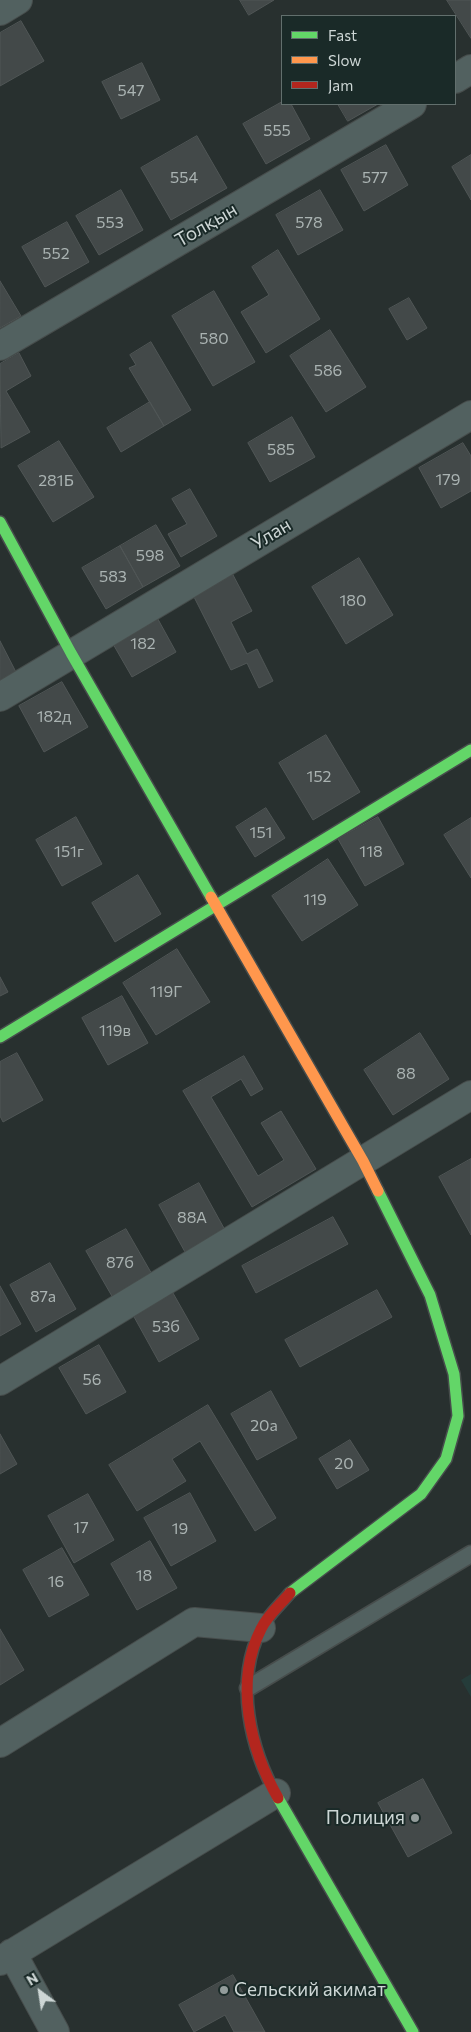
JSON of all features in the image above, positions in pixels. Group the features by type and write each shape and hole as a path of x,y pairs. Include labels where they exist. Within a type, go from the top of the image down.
{"street":[{"path":"0,11 18,0"},
{"path":"456,78 471,69"},
{"name":"Толқын","path":"0,346 410,105"},
{"name":"Улан","path":"0,697 471,415"},
{"path":"0,522 71,653 363,1161 430,1294 454,1374 465,1417 446,1459 421,1494 293,1590 261,1628 247,1672 248,1712 264,1774 413,2032"},
{"path":"0,1037 471,750"},
{"path":"0,1381 471,1095"},
{"path":"0,1743 194,1622 261,1628"},
{"path":"55,2032 6,1957 276,1793"}],"lane":[{"path":"248,1688 471,1554"}],"shaded area":[{"path":"471,1674 471,1697 461,1680"}],"building":[{"path":"240,0 274,0 249,15"},
{"path":"447,0 471,0 471,38"},
{"path":"21,21 44,61 0,86 0,33"},
{"path":"142,63 160,100 121,119 102,82"},
{"path":"281,103 281,105 292,105 310,139 266,164 243,124"},
{"path":"339,105 376,105 348,121"},
{"path":"197,136 227,188 171,220 141,168"},
{"path":"386,145 408,185 364,211 341,170"},
{"path":"471,155 471,200 452,167"},
{"path":"121,190 143,230 99,255 76,216"},
{"path":"320,190 343,230 298,255 276,215"},
{"path":"67,222 89,262 45,287 22,247"},
{"path":"278,250 320,319 266,353 241,312 269,295 252,267"},
{"path":"0,281 21,316 0,328"},
{"path":"214,291 255,362 213,386 172,316"},
{"path":"409,298 427,328 407,340 389,309"},
{"path":"330,330 366,387 326,412 290,356"},
{"path":"151,342 191,410 164,426 129,368 136,365 130,355"},
{"path":"19,353 31,376 6,391 30,432 1,448 0,364"},
{"path":"150,402 164,426 121,452 107,428"},
{"path":"292,417 315,457 270,482 248,443"},
{"path":"59,441 94,497 53,522 18,466"},
{"path":"463,443 471,456 471,491 441,508 419,468"},
{"path":"190,489 217,536 181,557 168,534 187,524 172,499"},
{"path":"156,525 180,566 143,587 120,546"},
{"path":"120,546 143,587 106,609 82,568"},
{"path":"359,558 393,615 346,644 312,587"},
{"path":"232,573 252,611 231,622 247,654 257,649 273,681 259,688 247,663 231,670 192,593"},
{"path":"154,612 176,652 132,677 109,637"},
{"path":"0,641 17,674 0,683"},
{"path":"62,682 88,727 44,752 19,706"},
{"path":"326,735 360,792 313,820 279,763"},
{"path":"266,808 285,838 255,857 236,827"},
{"path":"76,817 102,864 62,886 36,840"},
{"path":"378,817 404,864 365,886 338,839"},
{"path":"471,818 471,878 444,835"},
{"path":"328,859 358,905 302,941 272,896"},
{"path":"138,875 161,914 115,942 92,903"},
{"path":"177,949 210,1002 156,1035 123,983"},
{"path":"0,977 8,992 0,996"},
{"path":"122,996 148,1043 108,1065 82,1018"},
{"path":"420,1033 449,1079 393,1115 364,1070"},
{"path":"17,1053 43,1100 3,1122 0,1116 0,1062"},
{"path":"244,1056 263,1089 251,1096 241,1079 211,1097 258,1176 284,1160 261,1123 281,1111 316,1169 252,1207 183,1091"},
{"path":"471,1159 471,1235 439,1177"},
{"path":"199,1183 225,1230 185,1252 159,1205"},
{"path":"333,1217 348,1244 256,1293 242,1266"},
{"path":"126,1229 153,1276 113,1298 86,1251"},
{"path":"50,1263 76,1309 36,1332 10,1285"},
{"path":"0,1286 21,1324 0,1336"},
{"path":"377,1290 392,1317 300,1367 285,1340"},
{"path":"173,1293 199,1339 159,1362 133,1315"},
{"path":"99,1345 126,1392 86,1414 59,1368"},
{"path":"271,1391 297,1438 257,1460 231,1414"},
{"path":"208,1405 276,1518 255,1531 200,1441 172,1459 186,1481 137,1511 109,1465"},
{"path":"0,1434 17,1464 0,1474"},
{"path":"350,1440 369,1470 337,1489 319,1459"},
{"path":"190,1493 216,1541 171,1566 144,1518"},
{"path":"88,1494 114,1540 74,1563 48,1516"},
{"path":"150,1541 177,1588 137,1610 111,1564"},
{"path":"62,1548 89,1595 49,1617 23,1570"},
{"path":"0,1629 24,1670 0,1685"},
{"name":"Полиция","path":"423,1779 452,1833 408,1857 378,1803"},
{"name":"Сельский акимат","path":"233,1975 265,2032 234,2032 225,2015 194,2032 179,2005"}],"traffic: fast":[{"path":"0,522 71,653 211,897"},
{"path":"0,1037 471,750"},
{"path":"290,1593 421,1494 446,1459 458,1416 454,1374 430,1295 378,1191"},
{"path":"278,1798 413,2032"}],"traffic: slow":[{"path":"211,897 363,1161 378,1191"}],"traffic: jam":[{"path":"278,1798 268,1779 253,1737 247,1693 248,1671 253,1649 261,1629 270,1615 290,1593"}],"place":[{"name":"Полиция","path":"415,1818"},
{"name":"Сельский акимат","path":"224,1990"}]}
